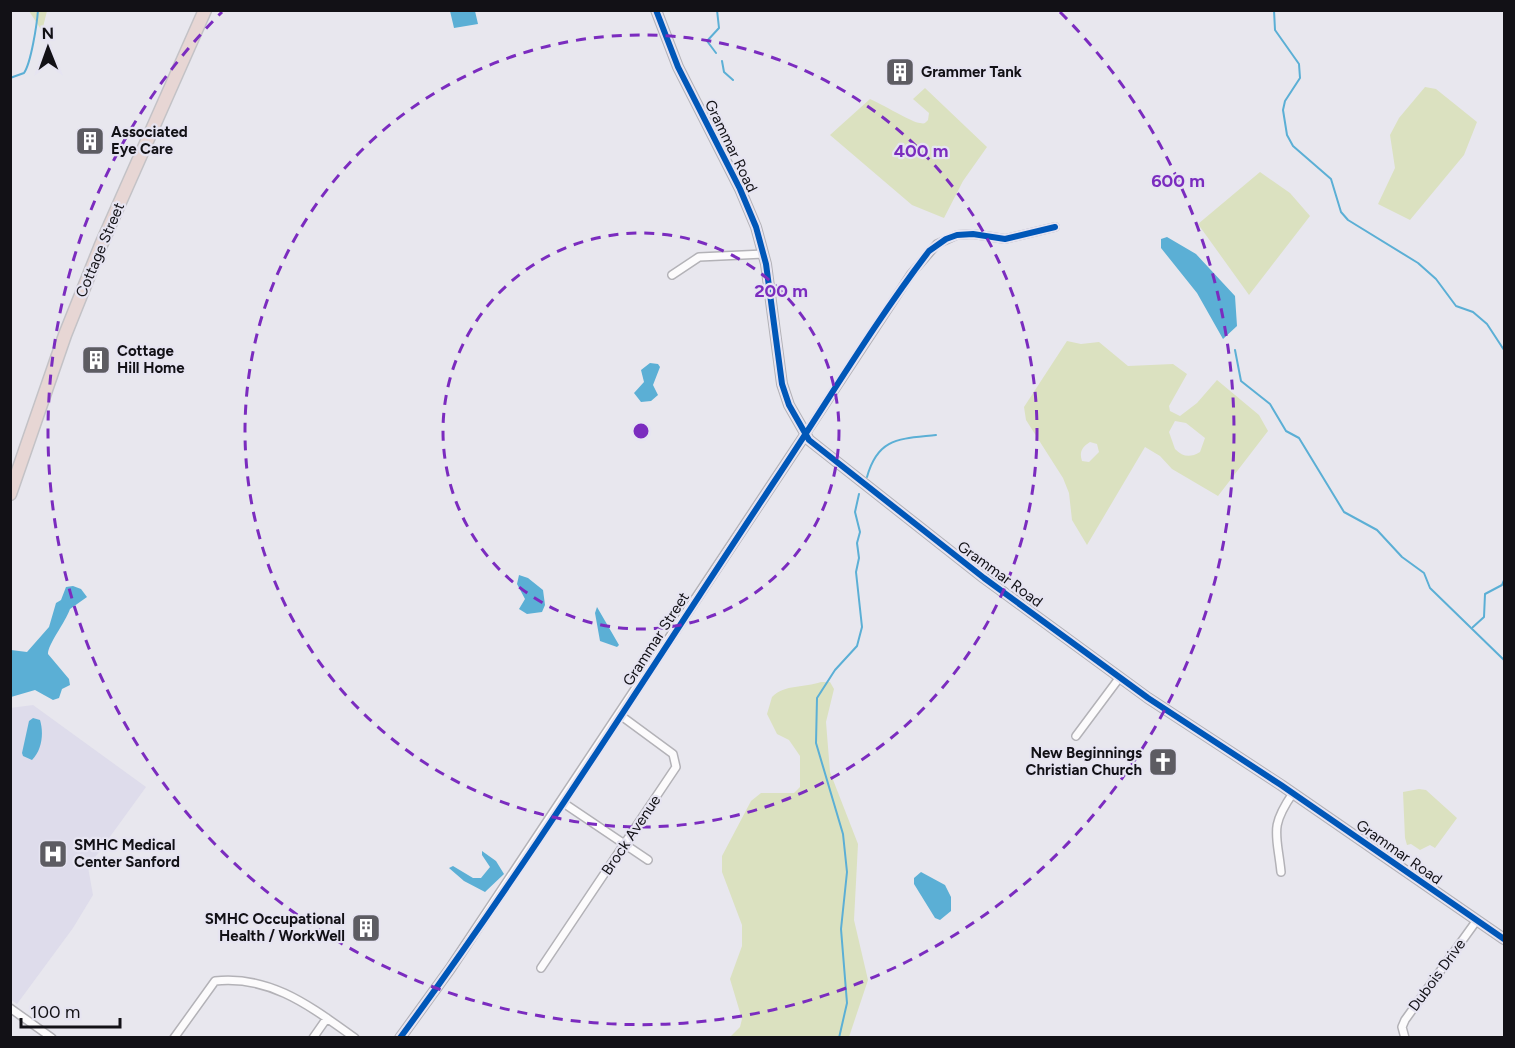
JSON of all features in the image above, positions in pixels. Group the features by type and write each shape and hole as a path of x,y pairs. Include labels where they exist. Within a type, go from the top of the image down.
{"highway":[{"name":"Cottage Street","path":"10,494 65,335 101,245 205,10"}],"street":[{"name":"Grammar Road","path":"656,10 678,67 743,195 764,254 779,373 785,395 805,435 827,457 919,529 1120,677 1504,939"},
{"name":"Grammar Street","path":"400,1038 450,969 929,251 946,239 957,235 973,234 1005,239 1055,227"},
{"path":"672,275 699,257 764,254"},
{"path":"1076,736 1120,677"},
{"name":"Brock Avenue","path":"541,968 677,763 676,757 669,750 620,715"},
{"path":"1281,872 1275,826 1280,812 1293,793"},
{"path":"562,802 648,860"},
{"name":"Dubois Drive","path":"1404,1035 1405,1020 1477,920"},
{"path":"174,1038 215,981 233,979 269,986 294,997 355,1038"},
{"path":"10,1008 52,1038"},
{"path":"313,1038 327,1018"}],"shaded area":[{"name":"SMHC Medical Center Sanford","path":"33,705 146,787 88,867 93,895 73,928 17,1004 10,999 10,708"}],"green space":[{"path":"29,11 47,11 42,31"},
{"path":"1425,87 1436,89 1477,122 1464,155 1410,220 1378,204 1395,168 1390,135 1399,118"},
{"path":"925,88 987,147 963,181 944,218 912,205 830,135 870,99 911,120 925,123 929,113 913,99"},
{"path":"1260,172 1290,193 1310,216 1249,295 1198,224"},
{"path":"1067,341 1081,344 1099,342 1128,366 1173,364 1187,374 1169,406 1170,411 1180,416 1197,403 1217,380 1259,415 1268,431 1218,496 1172,469 1160,456 1145,447 1087,545 1072,520 1069,493 1063,478 1026,420 1024,407","holes":["1175,421 1186,423 1205,438 1200,452 1187,456 1175,449 1169,432","1090,442 1097,444 1099,452 1089,462 1082,461 1082,450"]},
{"path":"830,682 834,689 826,722 830,772 858,844 854,920 868,980 849,1037 730,1037 740,1027 742,1019 730,979 742,946 742,925 722,872 722,856 751,801 761,793 794,793 800,787 800,756 789,740 777,734 767,714 772,697 789,688"},
{"path":"1426,790 1457,818 1435,848 1430,845 1420,850 1411,844 1407,845 1405,838 1403,792"}],"water":[{"path":"450,11 475,11 478,24 454,28"},
{"path":"1167,237 1196,254 1235,296 1237,326 1223,339 1197,293 1161,248 1161,239"},
{"path":"650,363 658,364 660,367 653,385 658,395 651,401 641,402 634,393 644,382 641,370"},
{"path":"519,575 528,578 543,590 545,605 542,612 527,614 519,609 525,599 517,584"},
{"path":"73,586 81,589 87,597 70,609 48,654 69,679 70,685 62,689 59,698 53,700 35,690 11,697 11,650 27,652 49,627 56,603 61,600 66,587"},
{"path":"597,607 619,645 617,647 600,641 595,613"},
{"path":"33,718 40,720 42,736 38,751 32,760 23,756 22,753 29,721"},
{"path":"482,851 496,861 504,874 485,892 464,881 449,868 453,866 473,878 481,878 490,867"},
{"path":"921,872 945,885 951,897 951,911 940,920 935,918 914,884 914,878"}],"waterway":[{"path":"10,78 24,73 27,68 38,10"},
{"path":"716,53 707,41 719,28 717,10"},
{"path":"1274,10 1275,30 1299,64 1300,78 1285,101 1283,110 1287,135 1293,146 1331,179 1341,212 1348,220 1418,263 1436,279 1456,306 1473,312 1487,324 1504,350"},
{"path":"722,61 724,72 733,80"},
{"path":"1235,350 1241,381 1270,404 1286,431 1299,438 1344,512 1377,530 1402,557 1424,573 1430,588 1504,660"},
{"path":"867,477 877,454 892,442 936,435"},
{"path":"839,1038 847,1003 841,929 847,872 843,834 816,743 817,698 835,670 857,646 862,627 856,572 859,558 857,543 860,532 855,512 859,494"},
{"path":"1473,627 1484,617 1485,594 1502,585 1504,580"}],"cycle path":[{"path":"656,10 678,67 740,189 756,227 766,264 782,384 789,405 809,440 984,578 1148,698 1281,785 1504,939"},
{"path":"400,1038 546,830 870,334 929,251 946,239 957,235 973,234 1005,239 1055,227"}],"place":[{"name":"Grammer Tank","path":"900,72"},
{"name":"Associated Eye Care","path":"90,141"},
{"name":"Cottage Hill Home","path":"96,360"},
{"name":"New Beginnings Christian Church","path":"1163,762"},
{"name":"SMHC Medical Center Sanford","path":"53,854"},
{"name":"SMHC Occupational Health / WorkWell","path":"366,928"}]}
